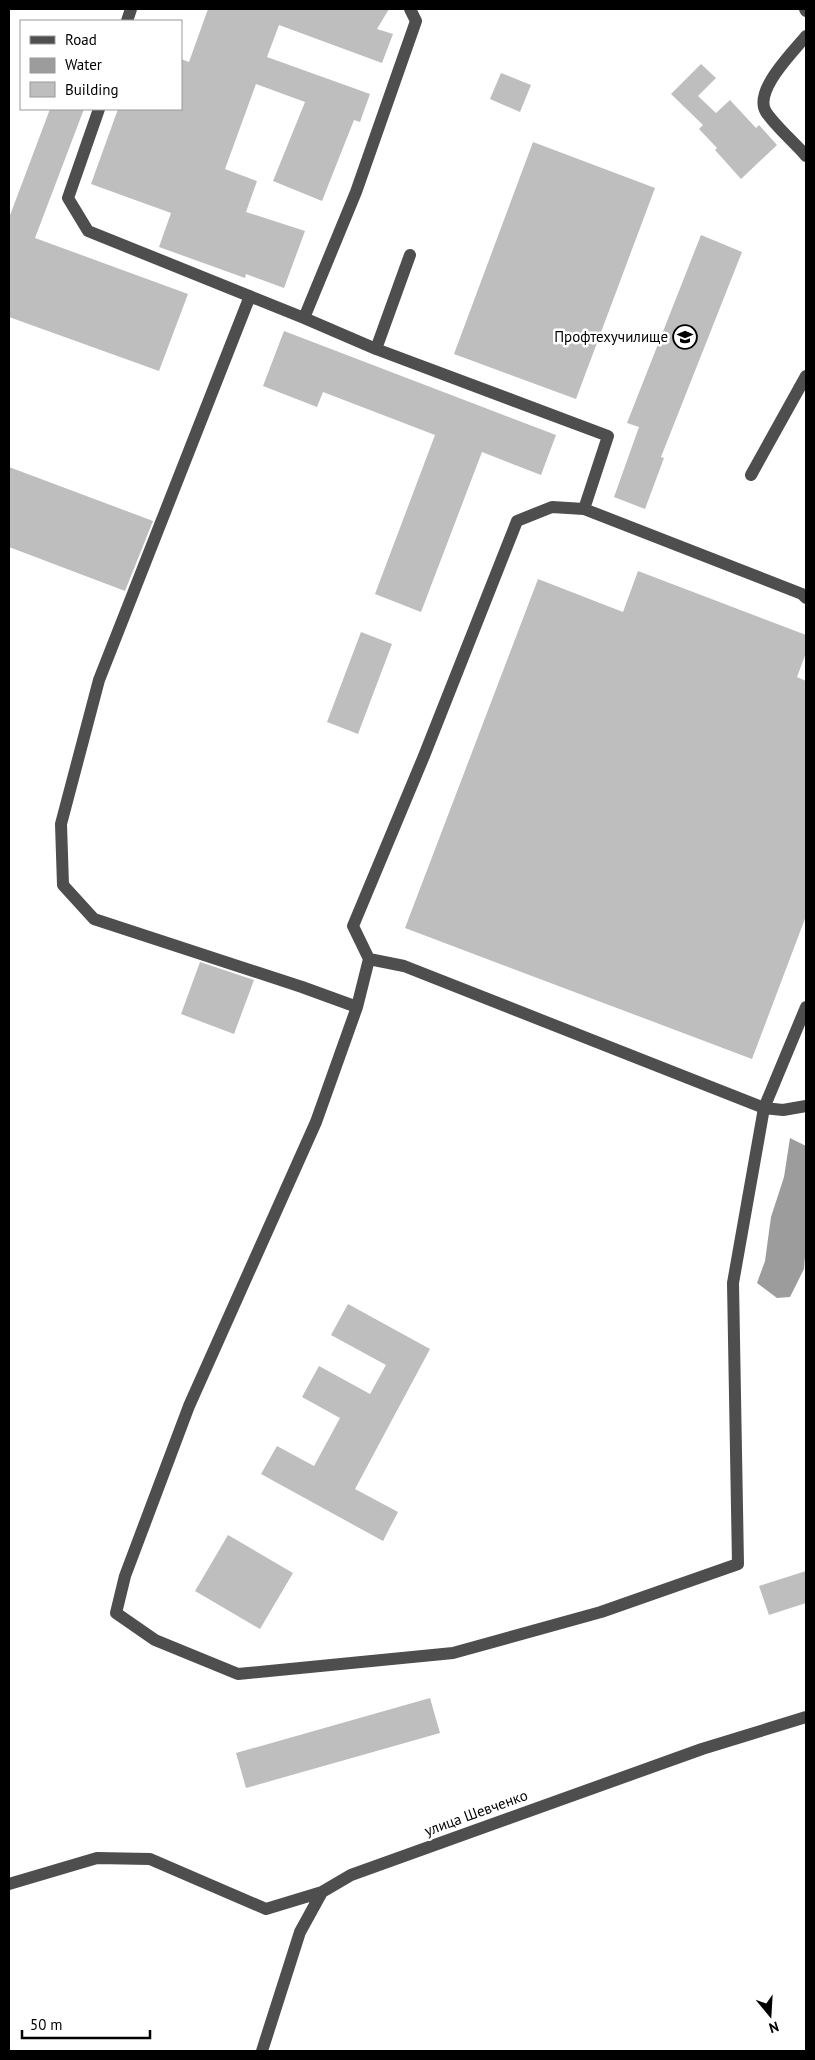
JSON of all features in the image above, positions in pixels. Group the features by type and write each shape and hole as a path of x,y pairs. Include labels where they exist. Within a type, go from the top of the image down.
{"street":[{"path":"304,318 356,192 416,21 410,9"},
{"path":"806,36 769,83 763,100 766,112 806,156"},
{"path":"99,110 68,198 88,231 376,349 608,436 584,509"},
{"path":"376,349 410,255"},
{"path":"250,296 99,680 61,824 64,885 94,919 302,987 356,1007"},
{"path":"751,475 806,376"},
{"path":"806,598 802,594 584,509 552,507 517,521 424,756 353,926 369,959 356,1007 316,1122 188,1406 125,1576 116,1612 155,1640 238,1674 453,1654 601,1612 738,1564 733,1283 764,1108 806,1007"},
{"path":"369,959 404,966 764,1108 783,1110 806,1106"},
{"name":"улица Шевченко","path":"9,1884 97,1858 141,1859 150,1860 266,1909 322,1892 360,1871 702,1749 806,1717"},
{"path":"262,2051 300,1932 322,1892"}],"water":[{"path":"790,1138 806,1146 806,1244 804,1269 790,1297 777,1298 757,1283 765,1261 771,1217 784,1177"}],"building":[{"path":"208,9 389,9 377,29 393,34 382,63 279,25 267,57 370,94 360,122 354,120 322,201 273,181 305,102 256,84 225,169 257,181 246,212 305,231 284,288 246,274 245,278 159,247 171,213 91,184 118,110 182,110 182,59 189,62"},
{"path":"701,64 716,78 698,96 716,113 730,100 756,128 759,125 777,145 741,179 715,150 717,148 699,129 703,125 671,94"},
{"path":"501,73 531,85 520,112 490,99"},
{"path":"50,110 84,110 35,238 188,294 159,371 9,317 9,218"},
{"path":"533,142 655,188 576,399 454,354"},
{"name":"Профтехучилище","path":"701,235 742,252 661,457 664,458 645,509 614,497 639,427 627,423"},
{"path":"284,331 556,435 541,475 482,452 421,612 375,594 435,435 323,392 317,407 263,386"},
{"path":"9,467 153,521 125,591 9,547"},
{"path":"638,571 806,635 806,653 797,677 806,681 806,916 752,1059 405,928 538,579 623,612"},
{"path":"361,632 392,644 358,734 327,722"},
{"path":"200,962 254,980 234,1034 181,1014"},
{"path":"348,1304 430,1349 355,1489 398,1512 383,1541 261,1474 277,1446 314,1466 340,1418 302,1397 319,1366 370,1394 386,1365 331,1335"},
{"path":"228,1535 293,1573 260,1629 195,1591"},
{"path":"806,1571 806,1603 769,1615 759,1586"},
{"path":"430,1698 440,1733 246,1788 236,1753"}],"place":[{"name":"Профтехучилище","path":"685,337"}]}
